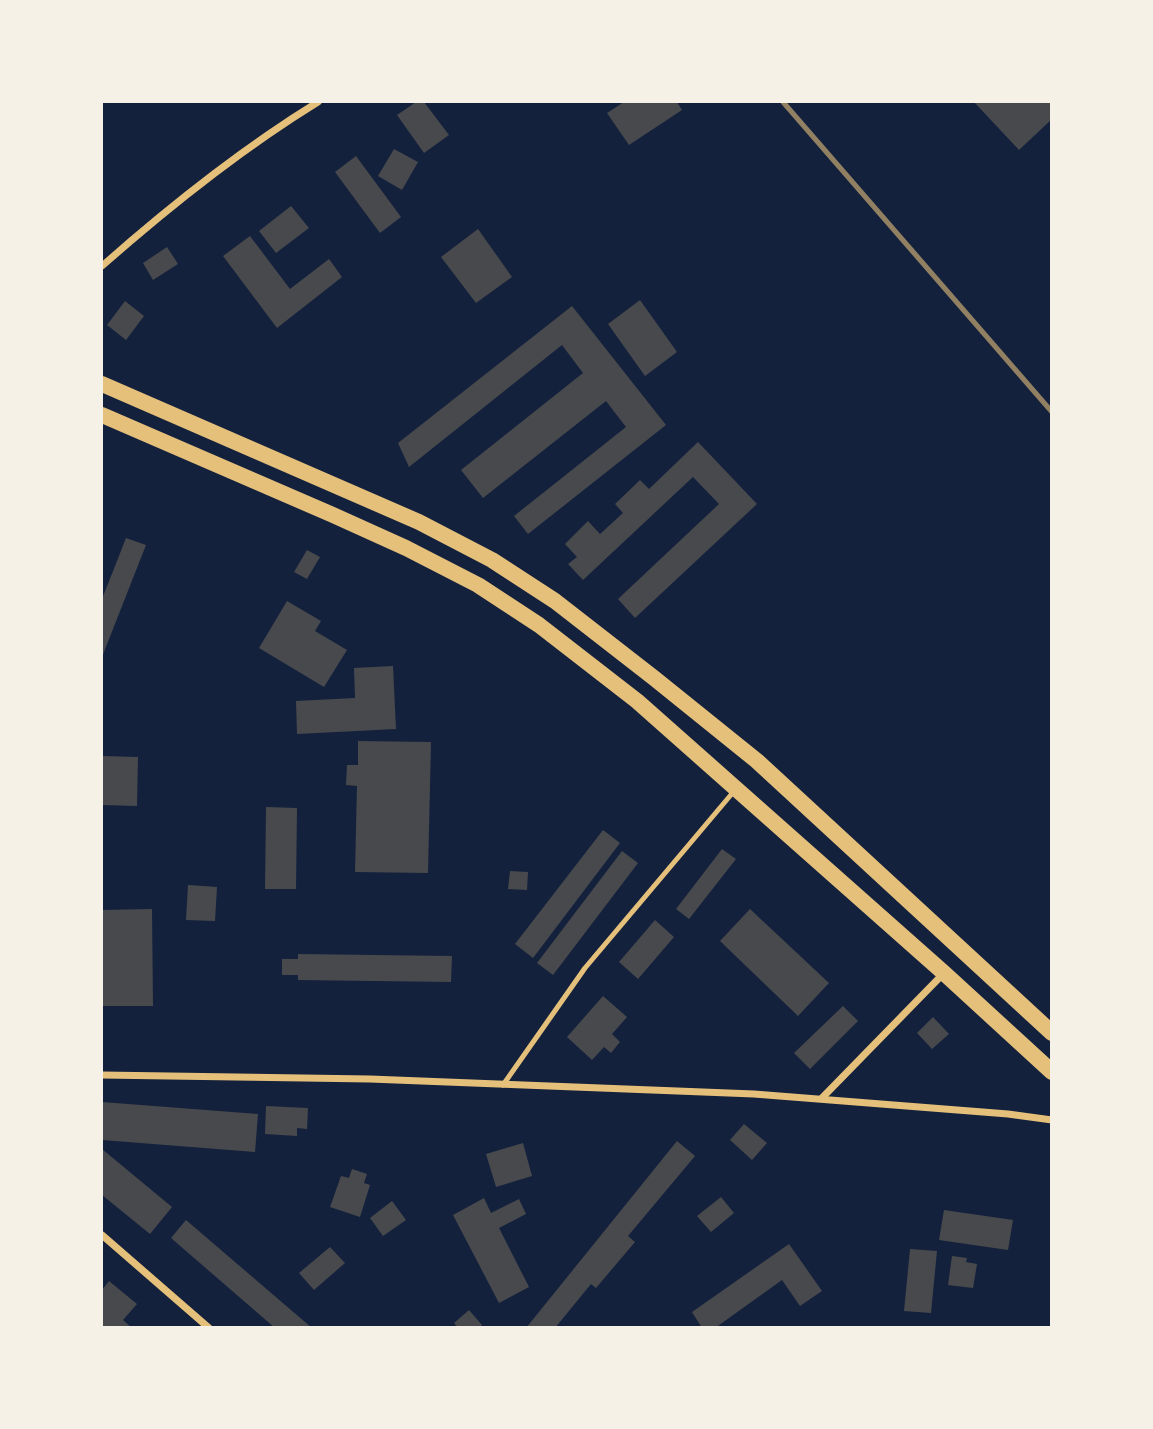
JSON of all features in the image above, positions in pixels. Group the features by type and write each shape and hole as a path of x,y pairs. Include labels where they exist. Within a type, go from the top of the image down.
{"main road":[{"path":"102,384 419,522 492,560 555,601 757,761 1052,1033"},
{"path":"102,415 406,548 478,585 539,625 637,701 1052,1072"}],"street":[{"path":"102,266 211,175 278,126 318,102"},
{"path":"821,1099 944,973"},
{"path":"102,1075 370,1079 740,1094 1008,1114 1052,1120"},
{"path":"102,1235 209,1328"}],"lane":[{"path":"503,1084 584,968 736,788"}],"building":[{"path":"416,102 424,102 449,135 424,153 397,115"},
{"path":"624,102 677,102 682,110 629,145 607,113"},
{"path":"974,102 1052,102 1052,119 1019,150"},
{"path":"394,149 418,162 402,190 378,176"},
{"path":"356,156 401,217 380,233 335,172"},
{"path":"291,206 309,228 276,253 259,231"},
{"path":"478,229 512,277 476,303 441,257"},
{"path":"250,236 290,289 329,259 342,277 277,328 223,256"},
{"path":"167,247 178,264 153,280 143,263"},
{"path":"640,300 677,352 645,376 608,324"},
{"path":"125,301 144,316 126,340 107,325"},
{"path":"572,306 666,425 528,534 514,516 626,427 606,401 483,498 461,470 583,373 562,345 409,467 398,443"},
{"path":"698,442 757,504 635,618 618,599 719,504 693,477 583,580 568,564 577,557 565,544 588,521 600,534 623,513 615,504 640,480 649,489"},
{"path":"126,538 146,545 102,657 102,599"},
{"path":"307,550 320,557 307,579 294,572"},
{"path":"287,601 321,621 315,631 347,650 324,687 259,648"},
{"path":"393,666 396,729 297,734 296,701 355,698 354,668"},
{"path":"358,741 431,742 428,873 355,872 357,786 346,785 347,765 358,765"},
{"path":"102,756 138,757 137,806 102,805"},
{"path":"266,807 297,808 296,889 265,889"},
{"path":"603,830 620,843 533,958 515,944"},
{"path":"722,849 736,859 689,919 676,909"},
{"path":"622,851 638,863 553,975 537,963"},
{"path":"510,871 528,872 527,890 508,889"},
{"path":"188,885 217,887 215,921 186,920"},
{"path":"152,909 153,1006 102,1006 102,910"},
{"path":"750,909 829,983 798,1016 720,941"},
{"path":"655,920 674,937 638,979 619,962"},
{"path":"298,954 452,956 451,982 298,980 298,975 282,975 282,959 298,959"},
{"path":"603,996 627,1017 612,1034 620,1042 611,1053 604,1047 592,1060 567,1037"},
{"path":"843,1006 858,1021 810,1069 794,1053"},
{"path":"933,1017 949,1034 932,1049 917,1033"},
{"path":"102,1102 258,1114 255,1152 102,1140"},
{"path":"266,1106 308,1108 307,1129 297,1128 297,1136 265,1134"},
{"path":"744,1124 767,1143 752,1160 730,1140"},
{"path":"677,1141 695,1156 628,1236 635,1242 596,1288 591,1284 555,1328 526,1328"},
{"path":"523,1143 532,1176 496,1187 486,1154"},
{"path":"102,1149 172,1207 150,1234 102,1195"},
{"path":"352,1169 367,1174 364,1183 370,1185 360,1217 330,1207 341,1176 349,1178"},
{"path":"721,1197 734,1213 711,1232 697,1216"},
{"path":"484,1198 491,1213 519,1199 526,1214 499,1228 529,1287 499,1303 453,1215"},
{"path":"392,1201 406,1220 383,1236 370,1218"},
{"path":"944,1210 1013,1220 1008,1250 939,1240"},
{"path":"186,1220 312,1328 275,1328 171,1238"},
{"path":"789,1244 822,1291 800,1306 782,1280 715,1328 702,1328 692,1312"},
{"path":"330,1247 345,1263 314,1290 299,1273"},
{"path":"910,1249 937,1251 931,1313 904,1311"},
{"path":"952,1256 967,1258 966,1262 977,1264 973,1288 948,1285"},
{"path":"109,1281 137,1304 123,1320 132,1328 102,1328 102,1290"},
{"path":"469,1310 482,1325 479,1328 458,1328 454,1323"}],"railway":[{"path":"783,102 1052,412"}]}
